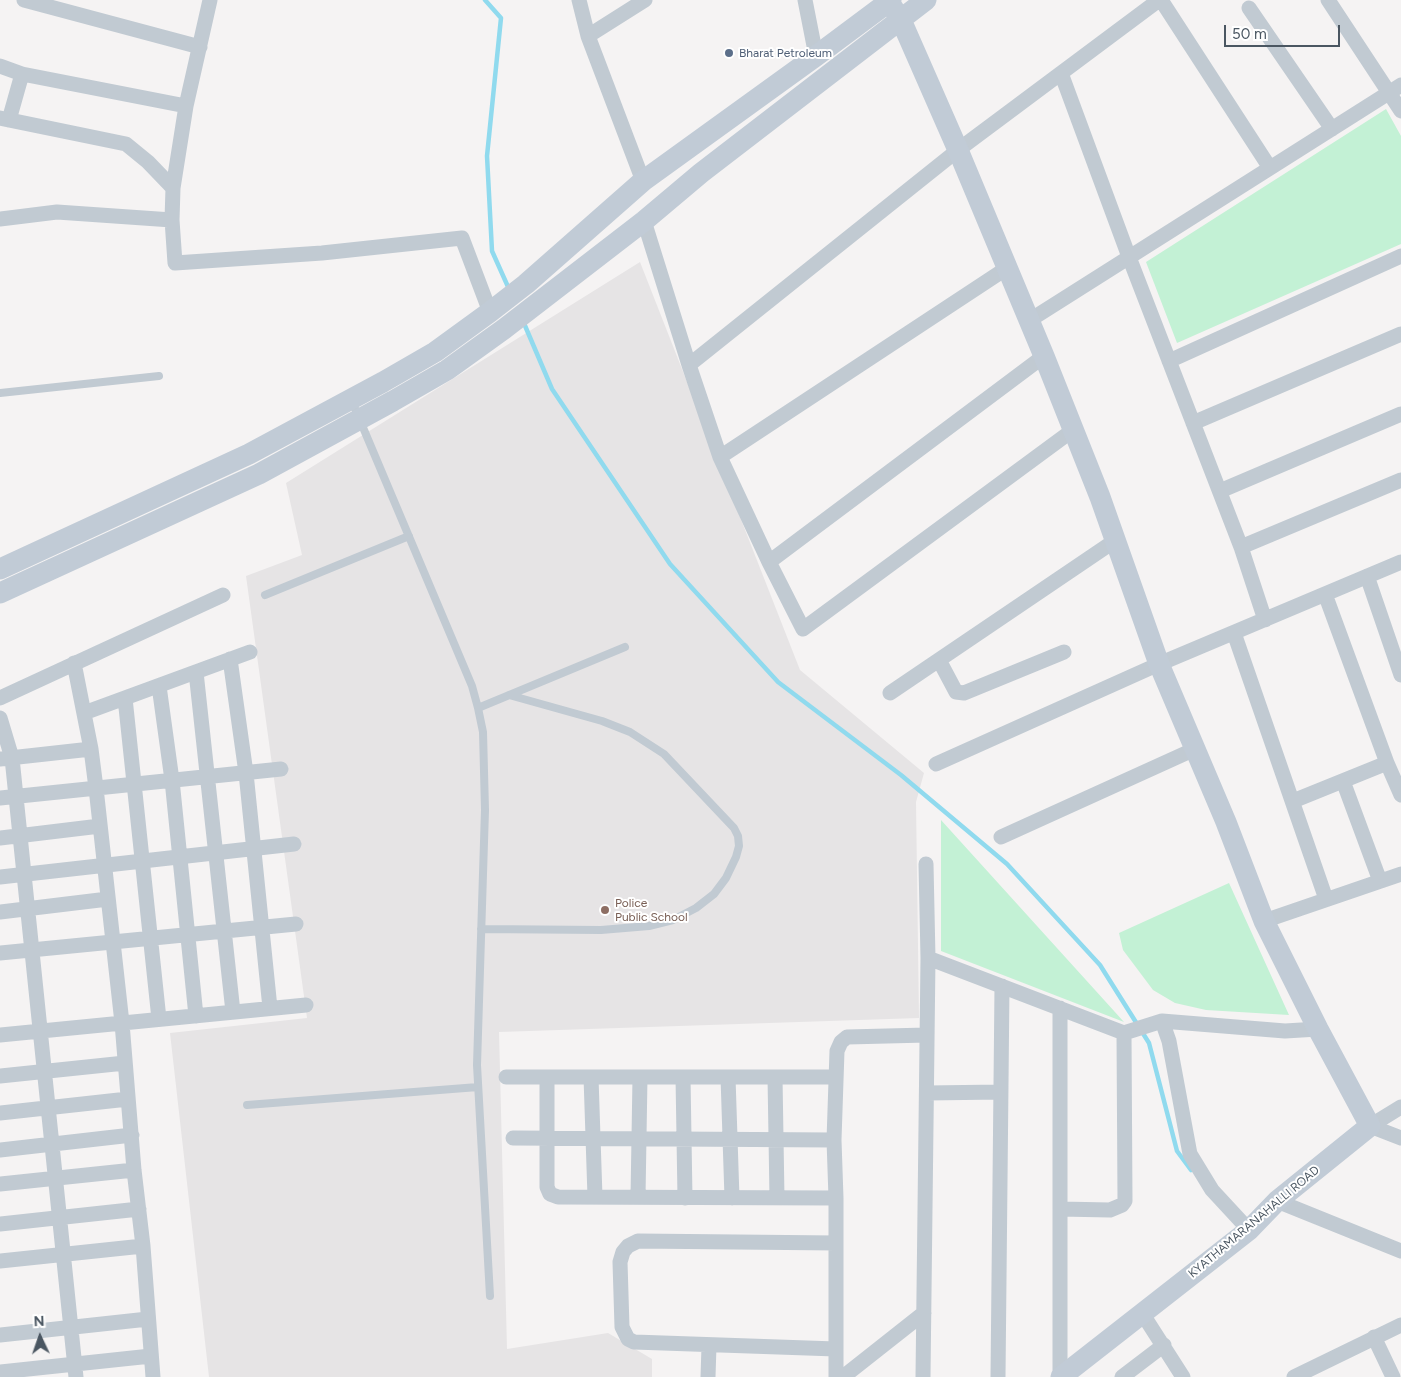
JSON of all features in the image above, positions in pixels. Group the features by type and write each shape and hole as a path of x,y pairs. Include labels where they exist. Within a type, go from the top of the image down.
{"main road":[{"path":"0,593 259,474 360,420 447,370 504,329 644,221 716,162 926,0"},
{"path":"0,569 249,454 436,352 526,284 642,181 890,1 901,20 1030,320 1116,540 1159,664 1264,922 1318,1030 1370,1126"},
{"name":"KYATHAMARANAHALLI ROAD","path":"1060,1377 1249,1230 1276,1201 1370,1126"}],"street":[{"path":"24,0 200,48"},
{"path":"210,0 186,106 173,188 172,220 175,263 322,253 462,238 490,312"},
{"path":"579,0 588,36 642,181"},
{"path":"588,36 645,0"},
{"path":"805,0 816,56"},
{"path":"689,365 958,150 1160,0 1270,168"},
{"path":"1328,0 1395,89 1401,111"},
{"path":"1249,8 1332,129"},
{"path":"0,66 22,74 186,106"},
{"path":"1061,73 1129,257 1241,547 1265,620"},
{"path":"22,74 5,119 126,144 148,162 173,188"},
{"path":"1030,320 1395,89"},
{"path":"0,219 57,212 172,220"},
{"path":"644,221 720,456 769,562 803,629 1073,430"},
{"path":"1169,361 1401,256"},
{"path":"720,456 1007,268"},
{"path":"1193,423 1401,334"},
{"path":"769,562 1044,356"},
{"path":"1220,491 1401,414"},
{"path":"1241,547 1401,480"},
{"path":"890,693 1116,540"},
{"path":"936,764 1159,664 1401,562"},
{"path":"1368,576 1401,675"},
{"path":"1325,594 1387,763 1401,795"},
{"path":"0,698 223,595"},
{"path":"1234,633 1326,899"},
{"path":"84,713 250,652"},
{"path":"939,660 956,692 964,693 1064,652"},
{"path":"230,659 246,773 270,1008"},
{"path":"74,663 91,749 96,788 122,1023 153,1377"},
{"path":"196,672 209,776 233,1012"},
{"path":"159,686 172,780 196,1016"},
{"path":"125,698 159,1019"},
{"path":"0,718 6,758 16,796 76,1371"},
{"path":"6,758 91,749"},
{"path":"1001,837 1195,749"},
{"path":"1293,801 1387,763"},
{"path":"0,798 282,769"},
{"path":"1343,781 1380,881"},
{"path":"0,838 100,826"},
{"path":"0,877 294,844"},
{"path":"923,1377 928,958 926,864"},
{"path":"1264,922 1401,874"},
{"path":"0,912 108,899"},
{"path":"0,953 296,924"},
{"path":"928,958 1060,1008 1134,1030 1162,1021 1285,1031 1318,1030"},
{"path":"998,1377 1002,986"},
{"path":"0,1035 306,1005"},
{"path":"1060,1008 1060,1377"},
{"path":"1162,1021 1169,1041 1190,1154 1212,1190 1249,1230"},
{"path":"1060,1208 1110,1210 1122,1205 1125,1201 1134,1030"},
{"path":"836,1377 836,1198 834,1140 836,1077 840,1042 847,1037 927,1035"},
{"path":"0,1076 125,1063"},
{"path":"506,1077 836,1077"},
{"path":"547,1077 547,1187 550,1194 558,1197 836,1198"},
{"path":"591,1077 595,1197"},
{"path":"638,1197 640,1077"},
{"path":"683,1077 685,1198"},
{"path":"728,1077 732,1198"},
{"path":"775,1077 777,1198"},
{"path":"927,1093 1001,1092"},
{"path":"0,1113 128,1098"},
{"name":"KYATHAMARANAHALLI ROAD","path":"1370,1126 1401,1107"},
{"path":"1370,1126 1401,1138"},
{"path":"0,1150 132,1135"},
{"path":"513,1138 834,1140"},
{"path":"0,1184 134,1170"},
{"path":"1276,1201 1401,1252"},
{"path":"0,1224 139,1209"},
{"path":"836,1244 638,1242 628,1246 623,1252 620,1262 622,1327 628,1339 634,1342 836,1350"},
{"path":"0,1261 143,1246"},
{"path":"843,1377 924,1313"},
{"path":"1142,1313 1183,1377"},
{"path":"0,1335 148,1319"},
{"path":"1294,1377 1318,1372 1374,1338 1401,1325"},
{"path":"1374,1338 1393,1377"},
{"path":"708,1377 709,1346"},
{"path":"1122,1377 1164,1346"},
{"path":"0,1375 76,1371 152,1356"}],"lane":[{"path":"0,393 159,376"},
{"path":"351,399 472,686 483,732 485,810 477,1065 490,1296"},
{"path":"265,595 409,536"},
{"path":"478,708 625,647"},
{"path":"481,929 601,930 649,926 673,920 696,908 714,894 726,878 739,846 738,836 734,828 664,754 630,732 602,721 509,695"},
{"path":"247,1105 478,1087"}],"shaded area":[{"name":"Police Public School","path":"640,262 800,670 924,773 916,802 919,1018 499,1032 507,1349 608,1333 652,1359 652,1377 209,1377 170,1033 307,1018 246,576 302,555 286,483"}],"green space":[{"path":"1386,109 1401,136 1401,244 1177,343 1146,262"},
{"path":"941,820 1124,1022 941,951"},
{"path":"1229,883 1289,1015 1206,1010 1175,1003 1153,990 1123,950 1119,933"}],"waterway":[{"path":"485,0 501,18 487,156 492,251 509,289"},
{"path":"523,321 552,389 670,564 778,682 901,775 1007,864 1100,965 1149,1043 1177,1151 1191,1170"}],"place":[{"name":"Bharat Petroleum","path":"729,53"},
{"name":"Police Public School","path":"605,910"}]}
